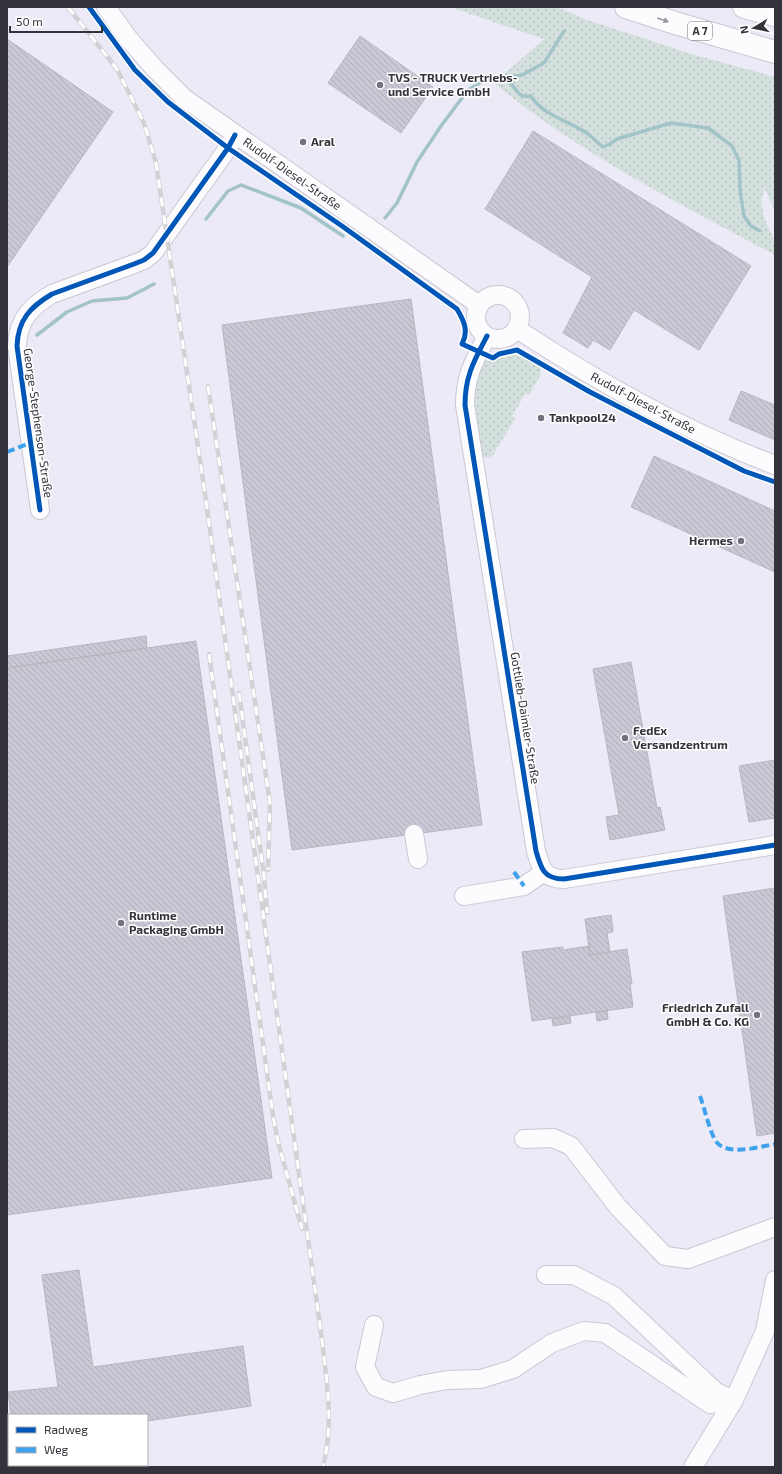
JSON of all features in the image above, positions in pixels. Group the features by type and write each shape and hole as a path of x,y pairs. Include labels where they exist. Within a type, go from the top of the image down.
{"highway":[{"name":"A 7","path":"626,7 775,52"},
{"path":"744,7 775,15"}],"street":[{"name":"Rudolf-Diesel-Straße","path":"106,7 128,38 155,69 184,98 479,305"},
{"name":"George-Stephenson-Straße","path":"40,510 17,346 18,333 23,321 32,309 52,294 144,260 153,253 228,148 235,135"},
{"path":"496,294 510,298 515,302 519,309 520,316 517,329 511,335 503,338 494,339 487,336 480,330 476,322 476,313 479,305 490,296 496,294"},
{"name":"Rudolf-Diesel-Straße","path":"517,329 601,381 664,416 714,440 775,465"},
{"name":"Gottlieb-Daimler-Straße","path":"487,336 473,364 467,381 465,405 536,851 544,872"},
{"path":"414,834 418,859"},
{"path":"464,896 524,886 544,872 556,879 564,879 775,845"},
{"path":"524,1139 553,1138 571,1146 618,1206 665,1256 688,1259 775,1227"},
{"path":"546,1275 574,1275 614,1296 716,1392 734,1400"},
{"path":"694,1467 734,1400 766,1331 774,1287"},
{"path":"374,1325 365,1367 376,1387 393,1393 420,1385 447,1380 481,1379 513,1369 552,1343 584,1332 604,1333 710,1404 734,1400"}],"shaded area":[{"path":"450,7 556,7 590,21 688,53 775,77 775,211 765,189 761,200 764,218 775,242 775,255 630,176 560,132 526,108 494,83 544,39"},
{"path":"516,354 541,368 540,376 529,395 525,394 512,416 515,419 493,455 488,458 481,456 471,403 472,386 485,358 494,361 499,358"}],"building":[{"name":"TVS - TRUCK Vertriebs- und Service GmbH","path":"360,36 433,87 401,133 328,83"},
{"path":"7,39 113,112 7,267"},
{"path":"533,131 751,266 699,350 634,310 610,350 593,340 588,348 563,333 592,277 485,209"},
{"path":"411,299 482,825 292,850 222,325"},
{"path":"741,391 775,405 775,440 729,420"},
{"name":"Hermes","path":"654,456 775,511 775,572 631,507"},
{"path":"146,636 147,648 7,668 7,656"},
{"name":"Runtime Packaging GmbH","path":"196,641 272,1178 7,1215 7,668"},
{"name":"FedEx Versandzentrum","path":"631,662 657,808 660,807 665,830 610,840 606,817 619,815 593,669"},
{"path":"775,760 775,818 749,822 739,766"},
{"name":"Friedrich Zufall GmbH & Co. KG","path":"775,888 775,1133 757,1136 723,896"},
{"path":"611,915 613,932 607,933 610,952 590,955 585,919"},
{"path":"589,946 590,955 627,949 632,984 630,984 633,1007 532,1021 522,952 563,947 563,950"},
{"path":"607,1011 608,1019 597,1021 596,1012"},
{"path":"570,1016 571,1023 553,1026 552,1019"},
{"path":"79,1270 93,1367 243,1346 251,1406 148,1421 148,1414 11,1414 8,1392 58,1387 42,1275"},
{"path":"68,1466 108,1466 108,1467"}],"waterway":[{"path":"385,218 397,203 417,162 441,126 468,90 483,81 522,75 544,63 564,31"},
{"path":"502,78 510,83 520,95 531,96 542,109 581,129 603,147 617,139 671,123 708,128 732,146 739,160 740,190 744,216 751,226 760,231"},
{"path":"206,219 228,191 241,185 301,208 343,236"},
{"path":"37,335 67,312 92,301 127,298 154,284"}],"railway":[{"path":"68,7 117,69 144,123 156,163 205,494 322,1340 329,1419 323,1467"},
{"path":"208,386 270,803 268,870"},
{"path":"209,654 273,1116 278,1142 302,1229"},
{"path":"239,693 264,876 267,913"}],"marked path":[{"path":"7,452 30,443"},
{"path":"514,872 524,886"},
{"path":"700,1096 714,1138 725,1148 742,1150 775,1144"}],"cycle path":[{"path":"89,7 135,70 168,102 228,148 342,226 457,309 465,326 465,335 462,344 493,358 499,354 517,350 590,392 654,425 744,471 775,482"},
{"path":"40,510 17,346 18,337 23,322 37,304 52,294 144,260 153,253 228,148 235,135"},
{"path":"487,336 471,369 465,395 465,405 536,851 544,872 557,879 564,879 775,845"}],"place":[{"name":"TVS - TRUCK Vertriebs- und Service GmbH","path":"380,85"},
{"name":"Aral","path":"303,142"},
{"name":"Tankpool24","path":"541,418"},
{"name":"Hermes","path":"741,541"},
{"name":"FedEx Versandzentrum","path":"625,738"},
{"name":"Runtime Packaging GmbH","path":"121,923"},
{"name":"Friedrich Zufall GmbH & Co. KG","path":"757,1015"}]}
